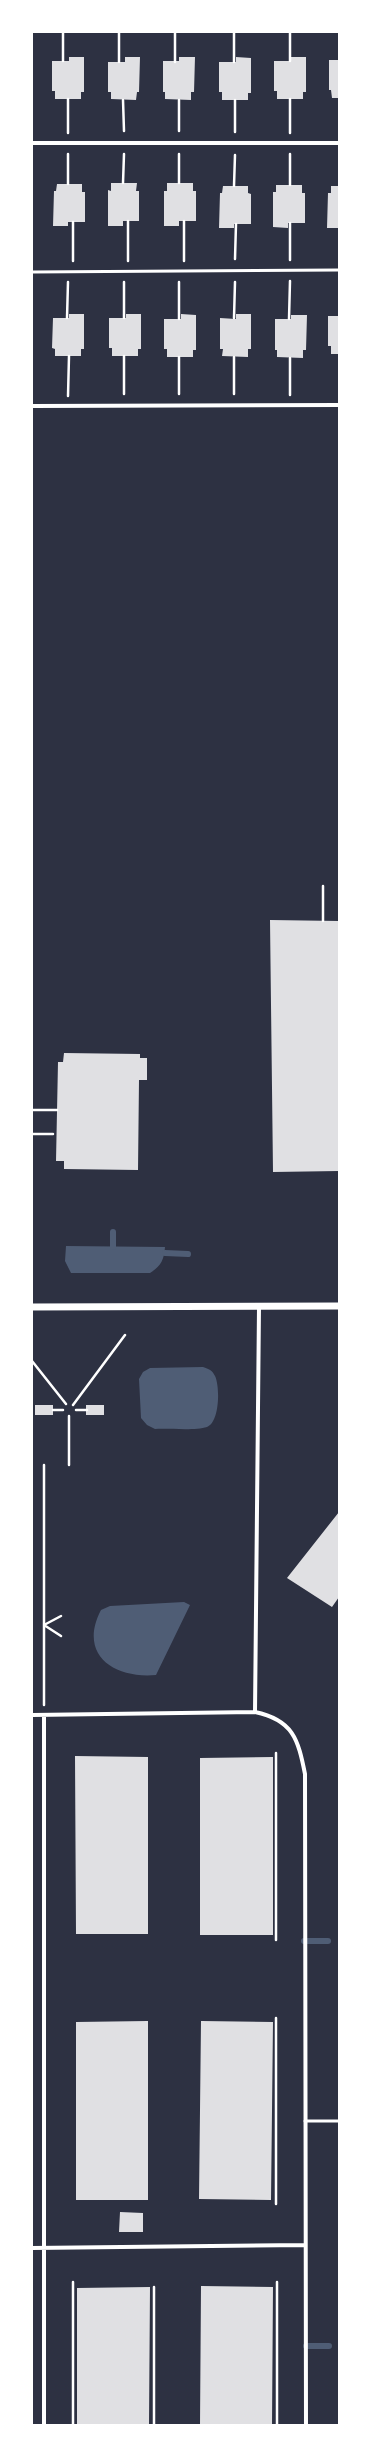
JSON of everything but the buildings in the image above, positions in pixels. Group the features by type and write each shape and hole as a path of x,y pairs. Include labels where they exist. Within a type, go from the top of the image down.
{"street":[{"path":"32,143 339,143"},
{"path":"32,406 339,405"},
{"path":"255,1712 259,1306"},
{"path":"32,1308 339,1306"},
{"path":"32,1715 255,1712 270,1715 283,1722 294,1735 305,1774 304,2121 306,2425"},
{"path":"44,1715 44,2425"},
{"path":"32,2248 305,2245"}],"lane":[{"path":"32,272 339,270"},
{"path":"304,2121 339,2121"}],"path":[{"path":"63,32 63,61"},
{"path":"119,32 119,62"},
{"path":"175,32 175,62"},
{"path":"234,32 234,62"},
{"path":"290,32 290,61"},
{"path":"124,318 128,221"},
{"path":"184,221 184,271"},
{"path":"73,222 73,272"},
{"path":"179,271 179,319"},
{"path":"67,318 68,272"},
{"path":"68,391 69,356"},
{"path":"124,356 124,392"},
{"path":"179,357 179,391"},
{"path":"234,357 234,391"},
{"path":"290,358 290,391"},
{"path":"323,886 323,921"},
{"path":"32,1110 57,1110"},
{"path":"32,1134 53,1134"},
{"path":"73,1405 125,1335"},
{"path":"32,1361 66,1404"},
{"path":"53,1410 63,1410"},
{"path":"76,1410 87,1410"},
{"path":"69,1465 70,1416"},
{"path":"44,1465 44,1715"},
{"path":"44,1625 62,1616"},
{"path":"44,1625 61,1636"},
{"path":"276,1753 276,1940"},
{"path":"276,2018 276,2204"},
{"path":"73,2282 73,2425"},
{"path":"277,2282 277,2425"},
{"path":"154,2287 154,2425"}],"water":[{"path":"66,1246 165,1247 164,1256 161,1262 157,1268 150,1273 71,1273 65,1261"},
{"path":"203,1367 213,1372 218,1387 217,1411 211,1424 207,1427 189,1429 155,1429 147,1425 141,1418 139,1379 143,1372 150,1368"},
{"path":"184,1602 190,1605 156,1675 126,1673 114,1668 104,1660 97,1651 94,1639 95,1626 101,1610 110,1606"}],"waterway":[{"path":"113,1232 113,1247"},
{"path":"165,1253 188,1254"},
{"path":"304,1941 328,1941"},
{"path":"306,2346 329,2346"}]}
